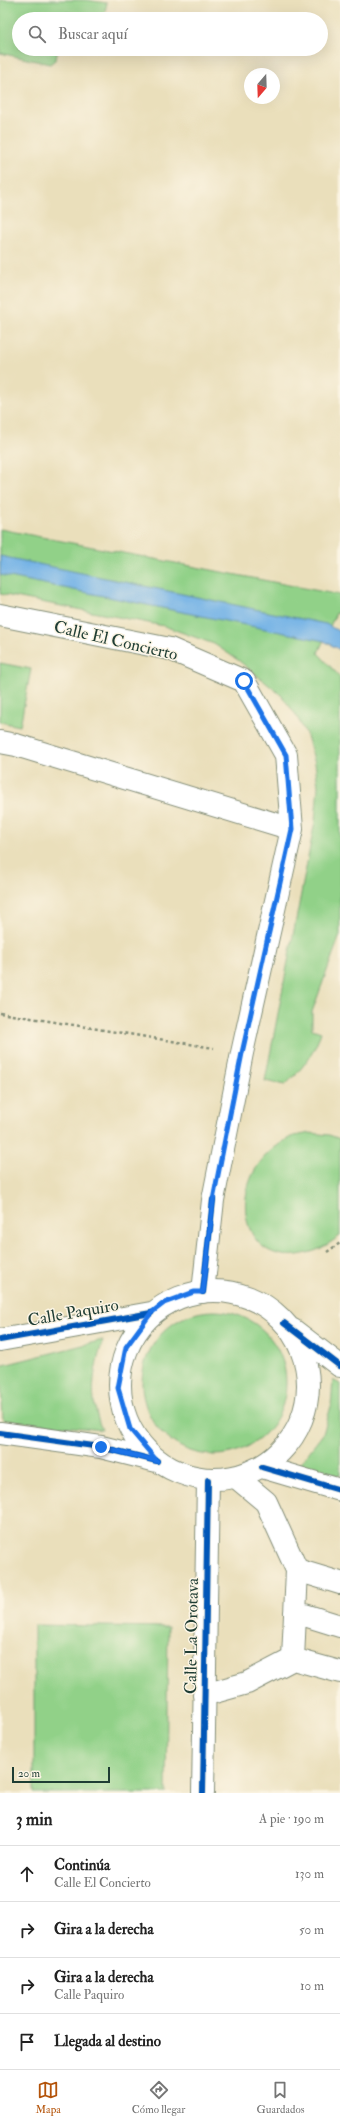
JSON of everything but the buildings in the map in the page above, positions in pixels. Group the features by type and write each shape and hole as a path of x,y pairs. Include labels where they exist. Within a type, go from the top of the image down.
{"main road":[{"name":"Calle El Concierto","path":"0,616 170,649 244,681 286,755 292,829 242,1053 213,1200 203,1292"},
{"path":"0,742 16,745 292,829"},
{"path":"157,1461 130,1429 118,1388 126,1347 151,1313 164,1303 194,1292 226,1291 256,1300 340,1366"},
{"name":"Calle Paquiro","path":"0,1340 151,1313"},
{"path":"0,1433 101,1447 157,1461 182,1474 208,1480 236,1477 262,1467 287,1444 304,1415 308,1381 301,1348 284,1323"},
{"path":"262,1467 340,1490"},
{"path":"236,1477 266,1502 297,1570 293,1659"},
{"name":"Calle La Orotava","path":"203,1793 208,1480"},
{"path":"297,1570 340,1582"},
{"path":"295,1612 340,1626"},
{"path":"204,1695 246,1683 293,1659 340,1672"}],"path":[{"path":"0,1013 242,1053"},
{"path":"327,1252 340,1243"}],"green space":[{"path":"0,0 86,0 107,3 105,12 12,12 12,56 0,53"},
{"path":"14,56 57,56 56,59 50,64"},
{"path":"0,529 340,595 340,614 336,613 318,653 340,677 340,935 312,1012 312,1029 321,1032 315,1048 307,1061 285,1085 265,1081 315,821 318,786 315,763 307,736 296,715 281,695 238,660 214,644 164,626 0,594"},
{"path":"0,663 31,669 20,726 0,722"},
{"path":"309,1133 329,1135 340,1139 340,1236 311,1252 287,1255 269,1251 256,1239 248,1223 245,1204 249,1184 258,1165 273,1149 291,1137"},
{"path":"207,1311 221,1311 248,1319 260,1327 270,1337 281,1355 285,1369 285,1397 281,1411 270,1429 260,1439 242,1450 221,1455 207,1455 180,1447 168,1439 158,1429 147,1411 142,1390 142,1376 150,1349 158,1337 168,1327 186,1316"},
{"path":"103,1340 97,1363 94,1385 95,1407 102,1430 3,1420 0,1366"},
{"path":"333,1380 340,1384 340,1476 299,1465 323,1434 331,1406"},
{"path":"34,1625 168,1627 166,1793 34,1793"}],"water":[{"path":"0,556 326,624 340,632 340,650 324,641 0,575"}],"cycle path":[{"path":"203,1292 213,1200"},
{"path":"0,1340 151,1313"},
{"path":"284,1323 340,1366"},
{"path":"0,1433 101,1447 157,1461"},
{"path":"262,1467 340,1490"},
{"path":"203,1793 208,1480"}],"route":[{"path":"101,1447 157,1461 130,1429 118,1388 126,1347 151,1313 164,1303 194,1292 203,1292 213,1200 242,1053 292,829 286,755 244,681"}]}
